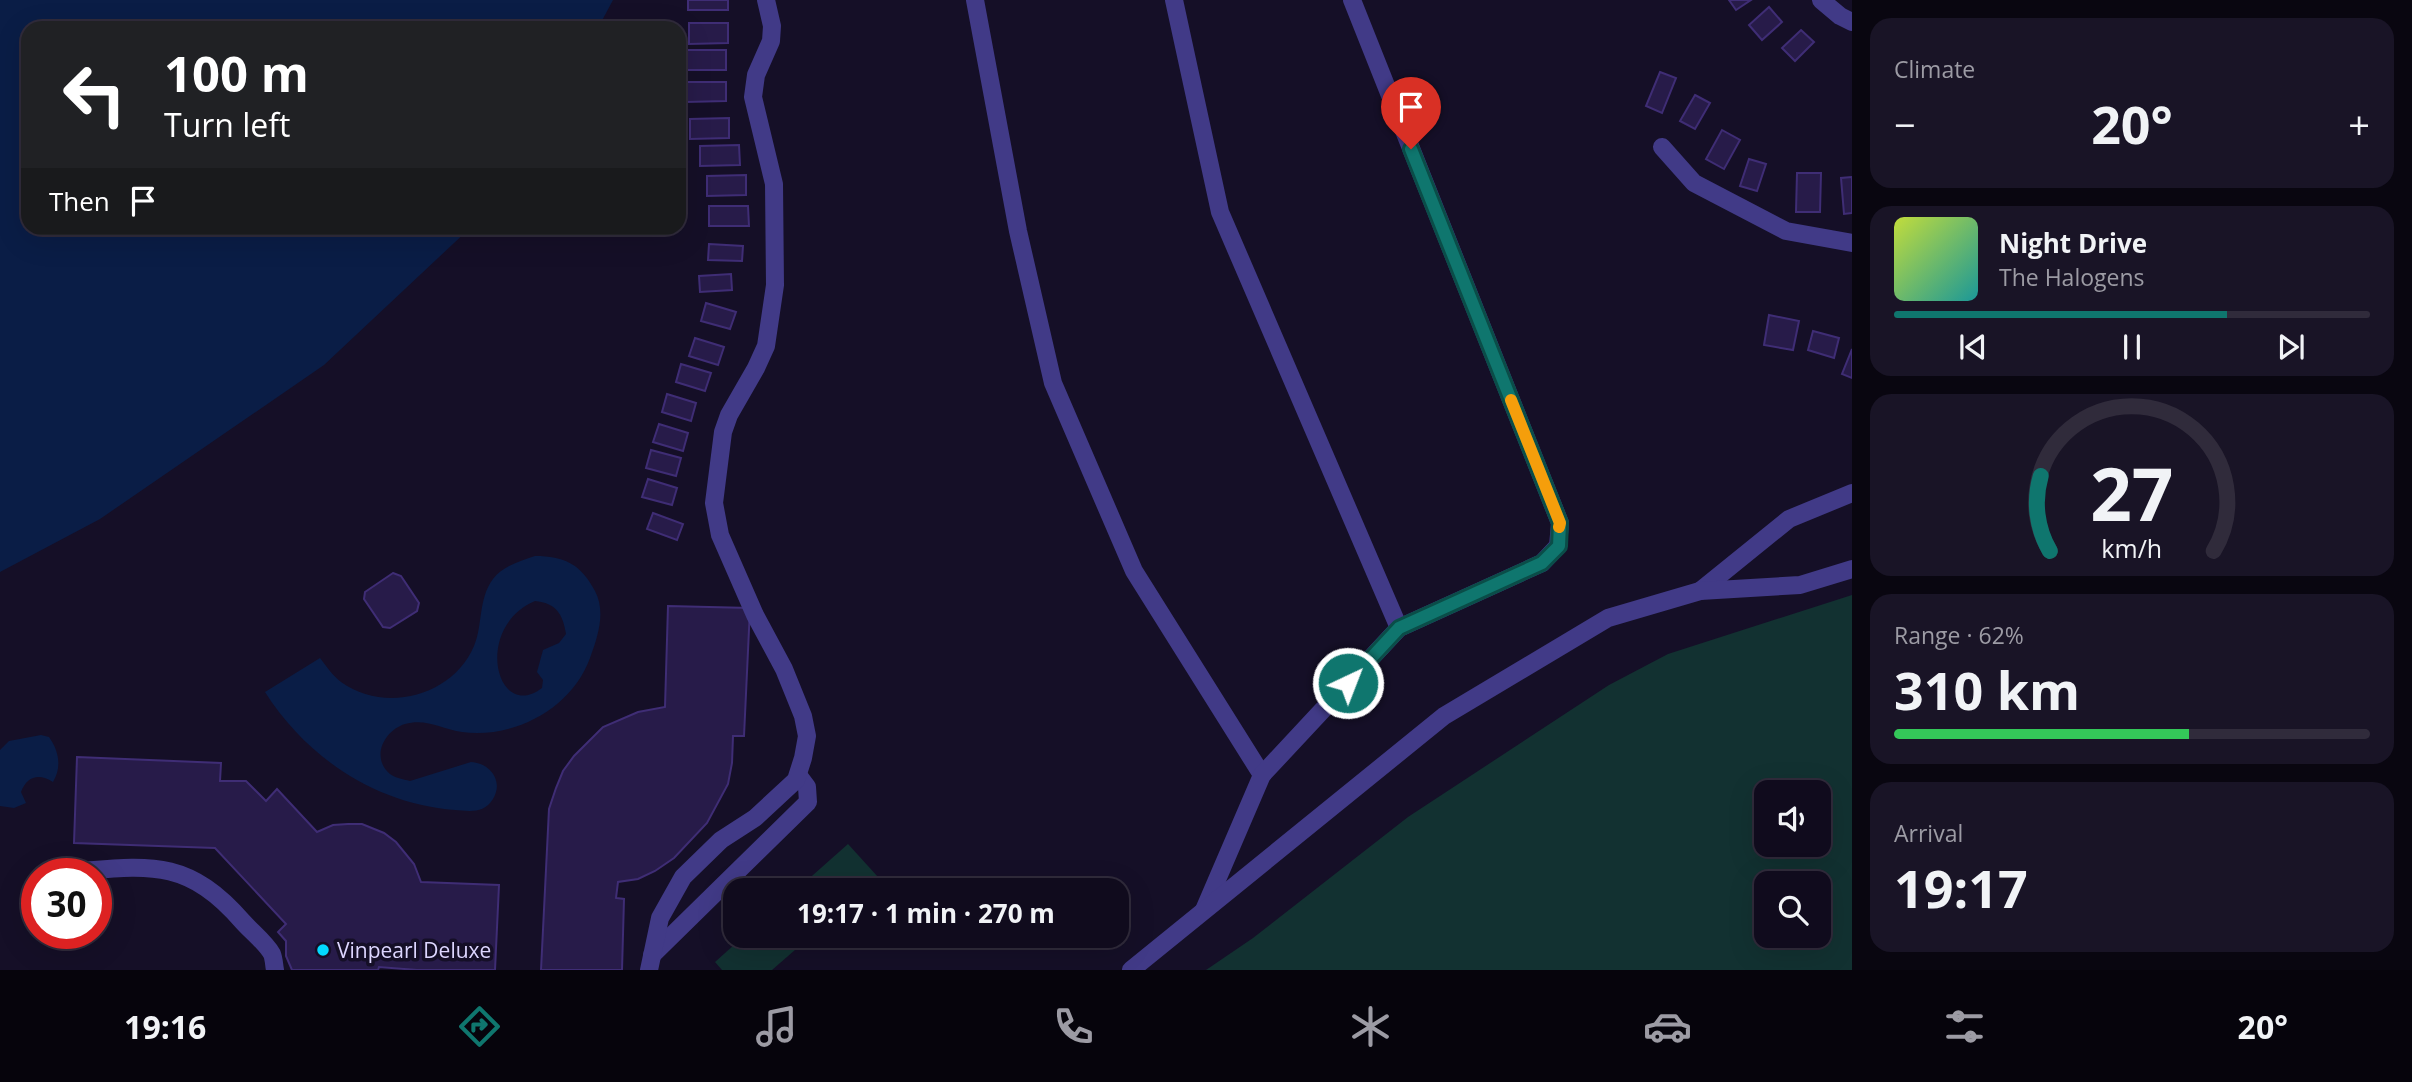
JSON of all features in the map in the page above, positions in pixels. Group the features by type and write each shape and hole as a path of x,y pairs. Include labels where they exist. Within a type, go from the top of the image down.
{"street":[{"path":"651,962 660,918 683,877 721,840 755,818 796,780 807,736 803,716 785,669 755,615 720,535 714,503 723,432 729,415 766,346 775,285 775,184 754,97 756,75 771,41 772,26 766,0"},
{"path":"975,0 1018,231 1053,383 1135,572 1262,775"},
{"path":"1174,0 1220,212 1399,628"},
{"path":"1204,910 1262,775 1399,628 1542,563 1559,546 1560,523 1352,0"},
{"path":"1821,0 1852,22"},
{"path":"1662,147 1693,183 1786,231 1852,243"},
{"path":"1700,592 1789,520 1852,493"},
{"path":"1131,970 1444,716 1608,618 1700,592 1800,585 1852,569"},
{"path":"651,962 808,802 807,787 798,775"},
{"path":"112,869 139,867 170,870 211,891 239,916 272,954 275,970"}],"green space":[{"path":"1852,595 1852,970 1206,970 1253,938 1408,817 1609,685 1668,654"},
{"path":"848,844 878,877 877,878 810,878"},
{"path":"731,948 797,948 772,970 722,970 715,962"}],"water":[{"path":"0,0 613,0 602,21 21,21 21,235 463,235 324,365 100,519 0,572"},
{"path":"535,556 571,563 590,582 598,599 600,624 596,641 582,676 570,692 556,705 521,725 482,733 462,732 413,722 391,732 382,745 381,760 384,767 390,774 410,781 471,762 489,769 497,786 493,799 485,807 466,811 426,806 398,798 346,774 301,737 265,692 320,658 341,682 358,692 377,697 416,695 434,688 451,677 474,646 485,595 493,579 507,567","holes":["535,601 557,611 566,634 559,643 543,650 537,672 543,680 542,688 526,695 513,693 503,683 498,667 498,649 503,630 516,614"]},
{"path":"41,735 49,737 57,753 58,771 53,782 38,777 30,779 21,792 26,803 14,808 0,806 0,750 9,741"}],"building":[{"path":"688,0 728,0 728,10 688,10"},
{"path":"1729,0 1751,0 1736,10"},
{"path":"1769,7 1782,22 1762,40 1749,25"},
{"path":"689,23 728,23 728,43 689,44"},
{"path":"1801,30 1814,42 1795,61 1782,48"},
{"path":"686,50 726,50 726,70 686,70"},
{"path":"1660,72 1676,78 1662,113 1646,106"},
{"path":"686,82 726,82 726,101 686,102"},
{"path":"1695,95 1710,103 1695,129 1680,121"},
{"path":"729,118 729,138 690,139 690,119"},
{"path":"1722,130 1740,140 1724,169 1706,159"},
{"path":"739,145 740,165 700,166 700,146"},
{"path":"1749,159 1766,164 1757,191 1740,186"},
{"path":"1797,173 1821,173 1820,212 1796,212"},
{"path":"746,175 746,195 707,196 707,176"},
{"path":"1852,177 1852,213 1844,214 1841,178"},
{"path":"709,206 748,206 749,226 709,226"},
{"path":"709,244 743,246 742,261 708,260"},
{"path":"731,274 732,290 700,292 699,276"},
{"path":"706,303 736,312 730,329 701,321"},
{"path":"1769,315 1799,321 1793,350 1764,345"},
{"path":"1813,331 1839,338 1834,358 1808,350"},
{"path":"695,338 724,347 718,365 689,356"},
{"path":"1852,349 1852,378 1842,374"},
{"path":"681,364 711,373 705,391 676,382"},
{"path":"667,394 696,403 691,421 662,412"},
{"path":"659,424 688,433 683,451 653,442"},
{"path":"651,450 681,458 676,476 646,468"},
{"path":"648,479 677,488 672,505 642,497"},
{"path":"653,513 683,524 677,540 647,529"},
{"path":"393,573 401,576 419,603 417,611 390,628 383,627 364,599 365,592"},
{"path":"668,606 750,608 744,736 733,736 728,784 707,823 674,858 638,879 618,882 616,898 624,899 622,970 541,970 549,809 556,788 563,771 574,756 603,727 638,712 665,707"},
{"path":"77,757 221,763 220,781 246,781 266,801 277,789 317,832 333,825 362,824 384,833 396,842 414,864 421,882 499,885 495,970 379,967 378,970 292,970 286,956 286,941 278,932 286,924 215,848 74,843"}],"slow traffic":[{"path":"1511,400 1560,523 1559,527"}],"place":[{"name":"Vinpearl Deluxe","path":"323,950"}],"route":[{"path":"1348,683 1399,628 1542,563 1559,546 1560,523 1411,149"}]}
